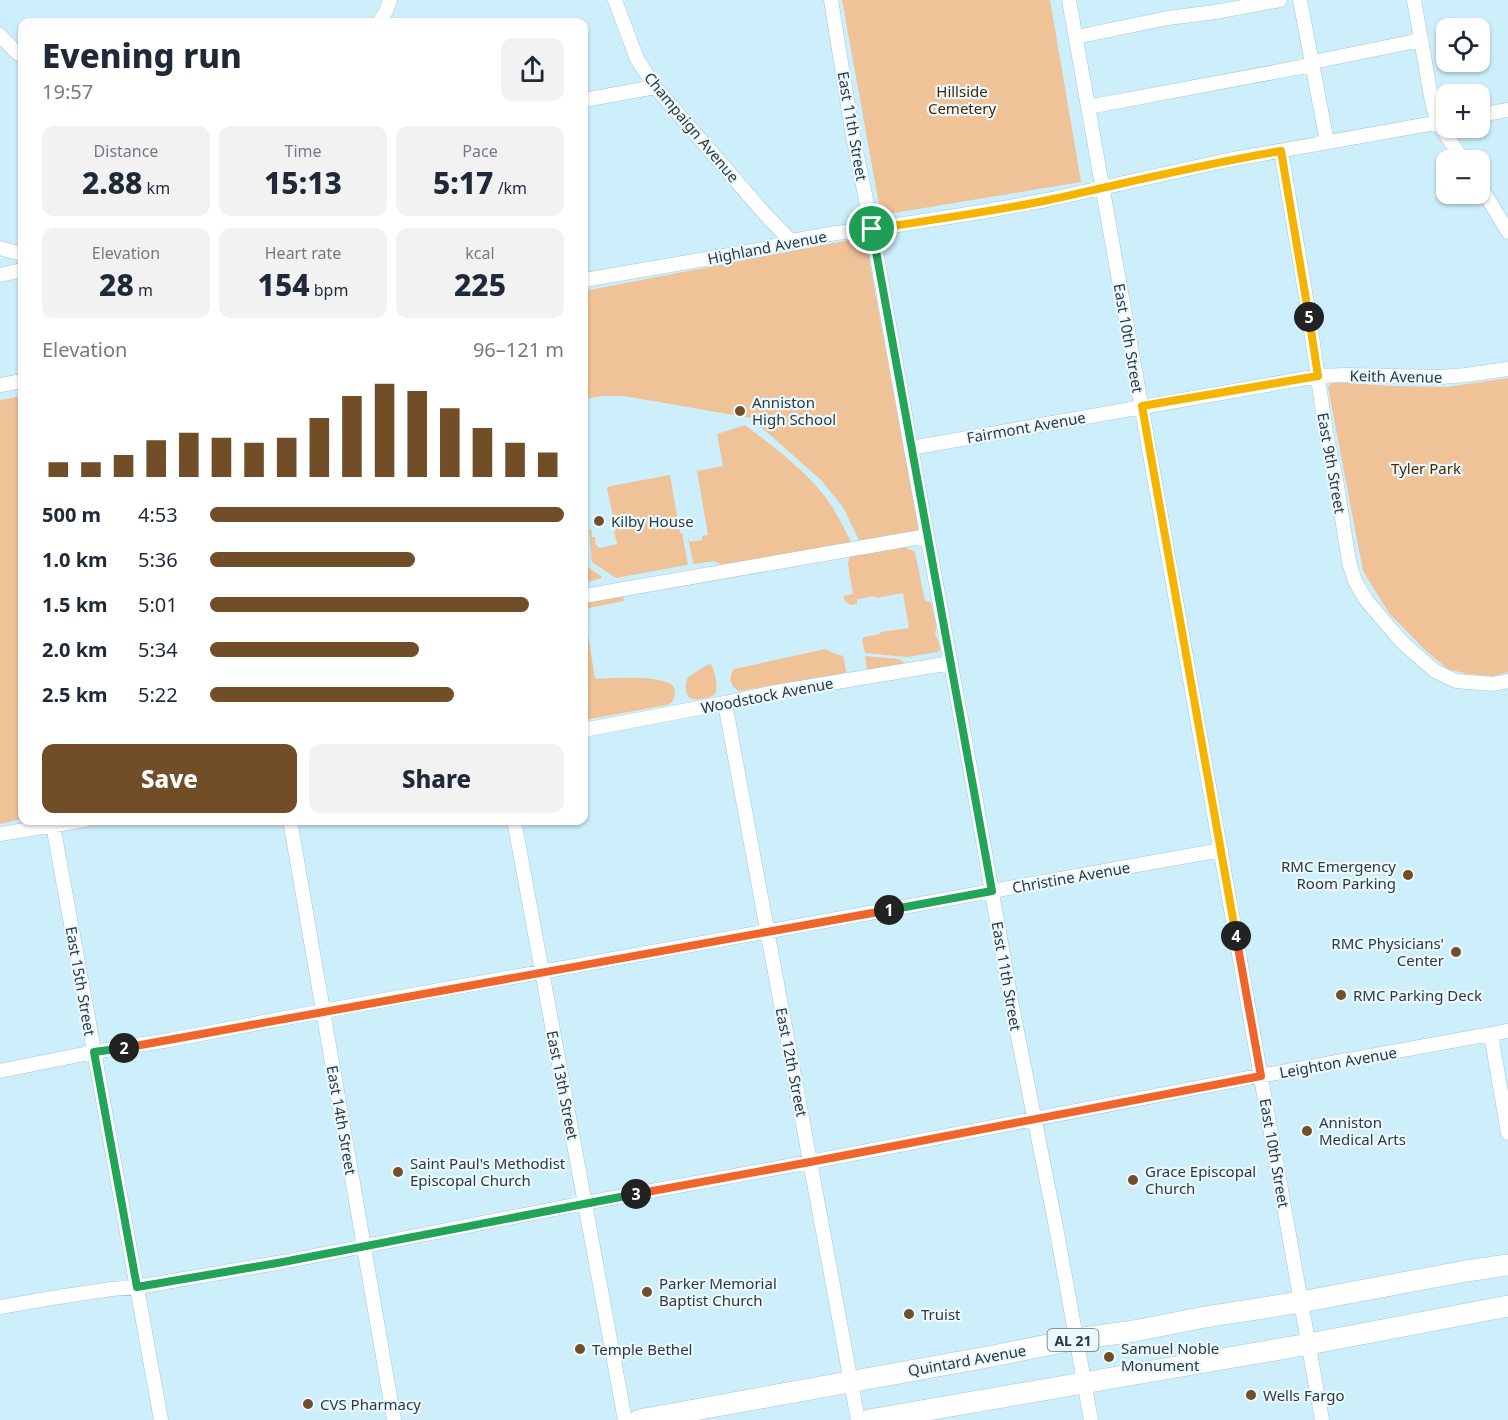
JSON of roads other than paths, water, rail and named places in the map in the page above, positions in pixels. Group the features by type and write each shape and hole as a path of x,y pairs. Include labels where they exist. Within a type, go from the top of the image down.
{"highway":[{"name":"Quintard Avenue","path":"639,1420 1077,1340 1508,1265"},
{"path":"869,1420 1309,1344 1508,1306"}],"street":[{"path":"382,18 390,0"},
{"name":"Champaign Avenue","path":"615,0 637,59 655,87 791,241"},
{"name":"East 11th Street","path":"831,0 852,131 872,229 1012,1006 1092,1420"},
{"name":"East 10th Street","path":"1069,0 1322,1420"},
{"path":"1076,36 1280,0"},
{"path":"1300,0 1326,142"},
{"path":"1414,0 1432,102 1436,110"},
{"path":"0,35 18,53"},
{"path":"1088,107 1312,65 1318,61 1421,40"},
{"path":"588,99 655,87"},
{"path":"1490,113 1508,110"},
{"name":"Highland Avenue","path":"588,279 764,249 791,241 836,233 1047,200 1228,160 1436,123"},
{"name":"East 9th Street","path":"1281,151 1326,433 1336,478 1349,562 1355,581 1366,600 1402,642 1435,671 1456,681 1493,684 1508,681"},
{"path":"1490,202 1508,232"},
{"path":"0,248 18,253"},
{"path":"0,275 18,271"},
{"name":"Keith Avenue","path":"1142,406 1318,376 1441,377 1508,369"},
{"path":"0,385 18,382"},
{"name":"Fairmont Avenue","path":"911,448 1142,406"},
{"path":"588,595 927,536"},
{"name":"Woodstock Avenue","path":"588,729 725,704 770,693 951,663"},
{"name":"East 12th Street","path":"725,704 858,1420"},
{"path":"0,834 53,825"},
{"name":"East 15th Street","path":"53,825 161,1420"},
{"name":"East 14th Street","path":"291,825 394,1420"},
{"name":"East 13th Street","path":"515,825 625,1420"},
{"name":"Christine Avenue","path":"0,1071 94,1052 169,1041 323,1011 1221,850"},
{"name":"Leighton Avenue","path":"0,1307 283,1262 1035,1118 1508,1031"},
{"path":"1491,1034 1508,1133"}],"place":[{"name":"Anniston High School","path":"740,411"},
{"name":"Kilby House","path":"599,521"},
{"name":"RMC Emergency Room Parking","path":"1408,875"},
{"name":"RMC Physicians' Center","path":"1456,952"},
{"name":"RMC Parking Deck","path":"1341,995"},
{"name":"Anniston Medical Arts","path":"1307,1131"},
{"name":"Saint Paul's Methodist Episcopal Church","path":"398,1172"},
{"name":"Grace Episcopal Church","path":"1133,1180"},
{"name":"Parker Memorial Baptist Church","path":"647,1292"},
{"name":"Truist","path":"909,1314"},
{"name":"Temple Bethel","path":"580,1349"},
{"name":"Samuel Noble Monument","path":"1109,1357"},
{"name":"Wells Fargo","path":"1251,1395"},
{"name":"CVS Pharmacy","path":"308,1404"}],"park label":[{"name":"Hillside Cemetery","path":"962,100"},
{"name":"Tyler Park","path":"1426,468"}]}
